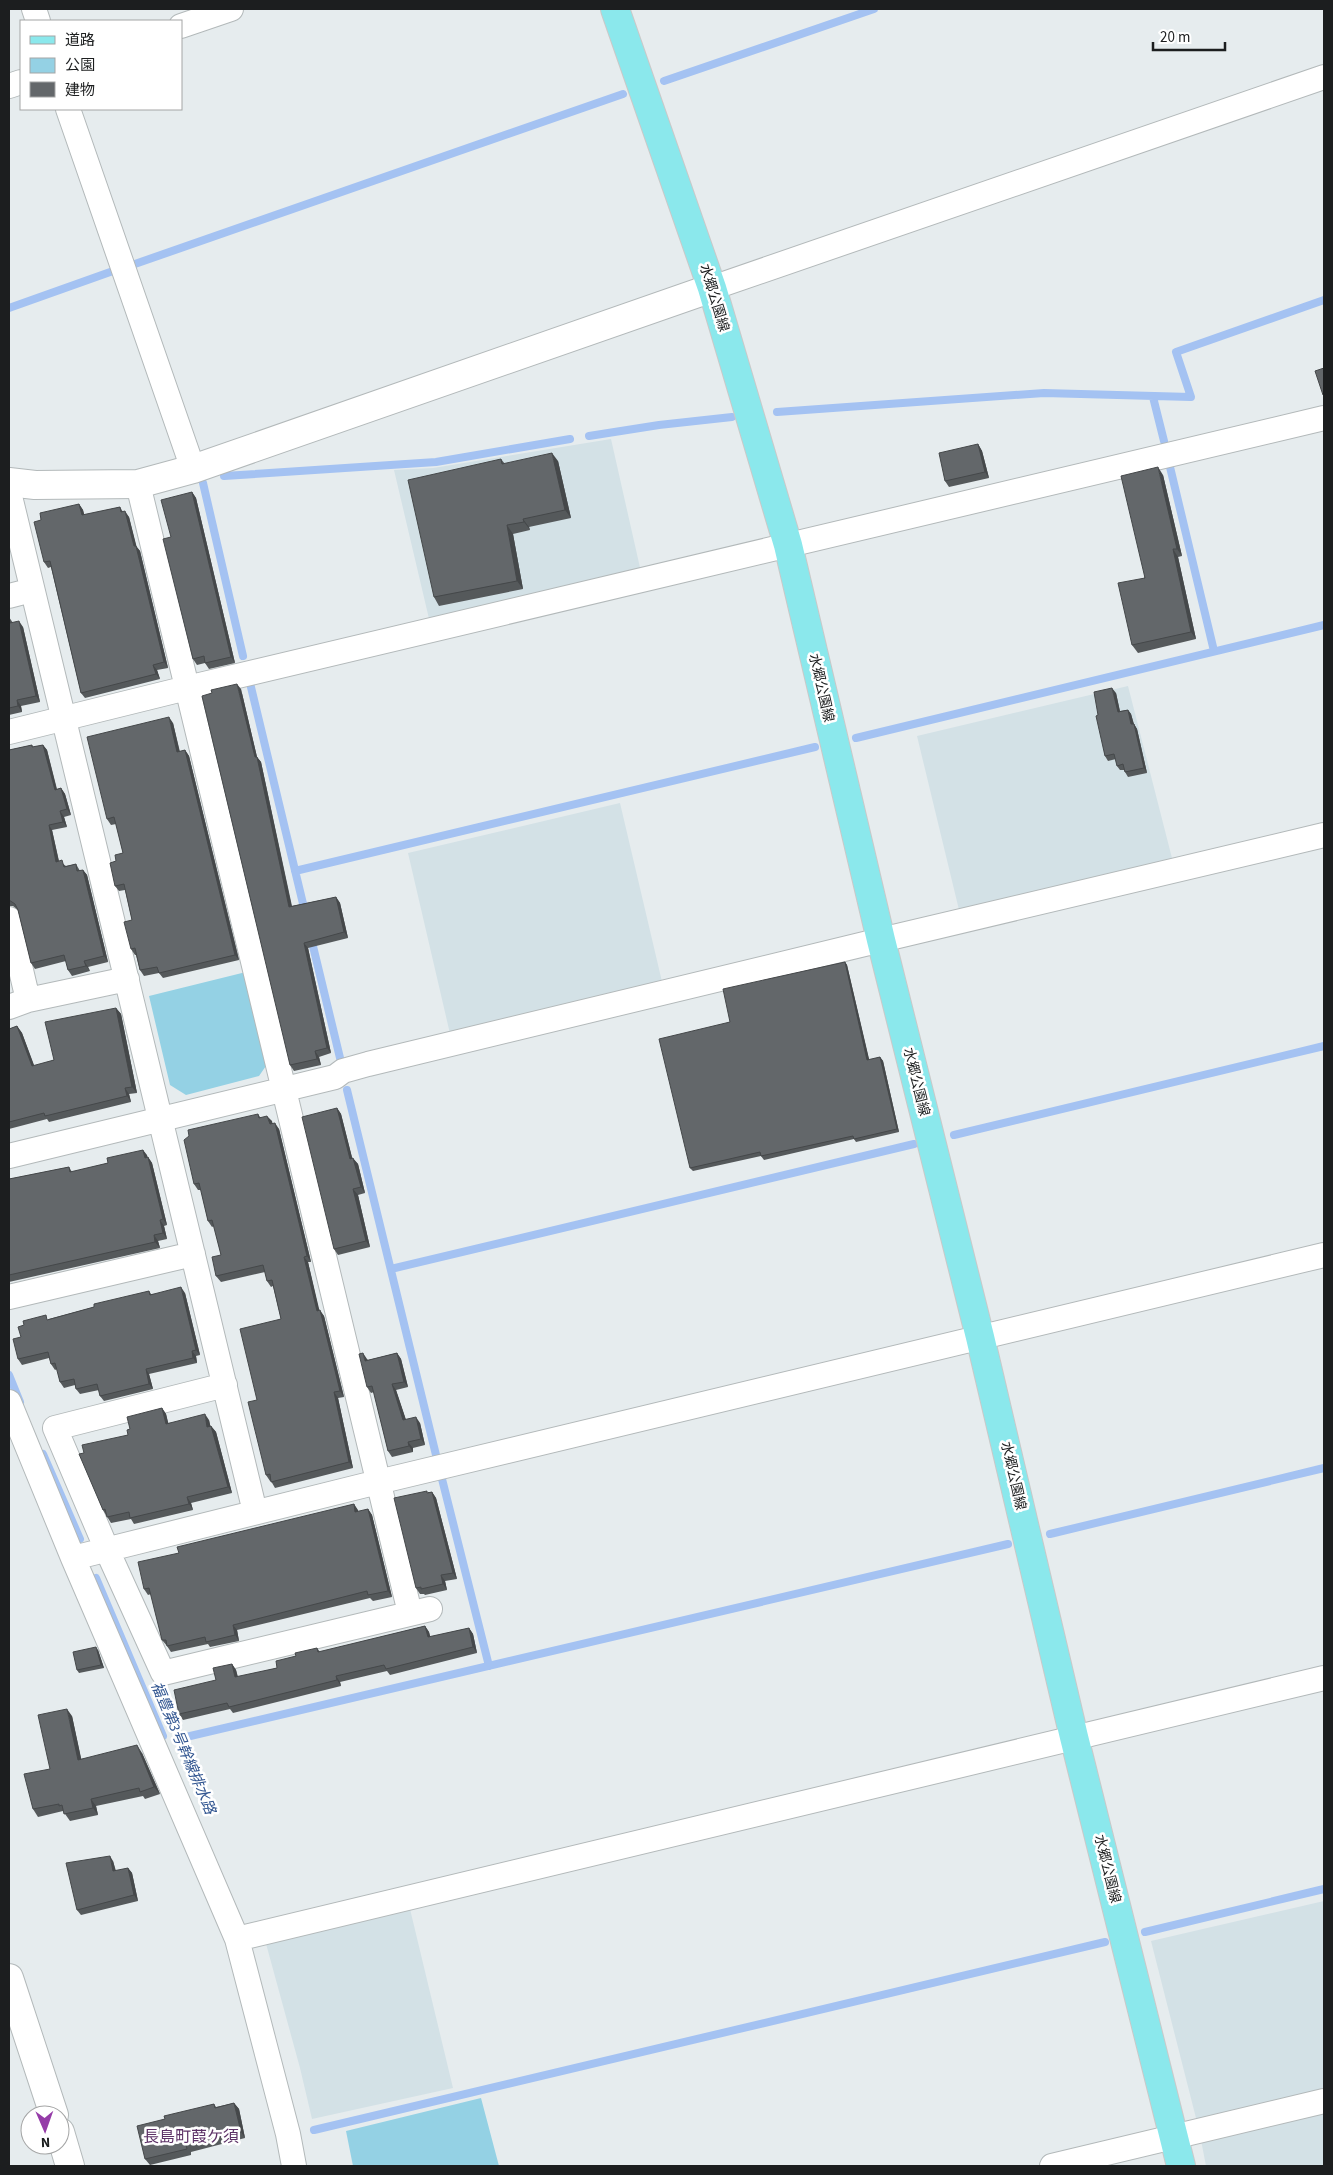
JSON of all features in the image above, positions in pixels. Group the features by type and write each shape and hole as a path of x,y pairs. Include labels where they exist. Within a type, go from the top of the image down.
{"main road":[{"name":"水郷公園線","path":"615,9 712,288 788,545 881,940 980,1337 1074,1737 1181,2166"}],"street":[{"path":"182,26 232,9"},
{"path":"9,482 35,485 138,484 193,469 1324,77"},
{"path":"68,110 193,469"},
{"path":"9,732 1324,418"},
{"path":"138,484 378,1482 420,1611 163,1672 107,1550 55,1428 225,1385"},
{"path":"9,492 255,1512"},
{"path":"9,596 32,590"},
{"path":"9,1156 336,1077 343,1070 1324,835"},
{"path":"9,919 18,1003 127,979"},
{"path":"9,1297 193,1254"},
{"path":"73,1558 378,1482 1324,1255"},
{"path":"9,1402 73,1558 237,1939 286,2125 294,2166"},
{"path":"237,1939 1324,1678"},
{"path":"9,1978 51,2105"},
{"path":"1052,2166 1324,2101"}],"shaded area":[{"path":"611,439 641,572 430,623 394,470 433,468"},
{"path":"1128,686 1173,862 960,914 917,736"},
{"path":"620,803 663,986 451,1038 408,853"},
{"path":"1324,1901 1324,2091 1197,2122 1151,1941"},
{"path":"410,1909 453,2088 312,2119 265,1940"},
{"path":"1324,2111 1324,2166 1206,2166 1201,2140"}],"green space":[{"path":"246,972 268,1063 259,1076 186,1095 170,1085 149,996"},
{"path":"481,2098 499,2166 353,2166 346,2131"}],"building":[{"path":"1324,368 1324,395 1323,395 1315,371"},
{"path":"978,444 985,472 945,481 939,453"},
{"path":"552,453 565,510 523,519 524,522 507,525 517,581 434,597 408,480 501,459 502,464"},
{"path":"1158,467 1177,549 1173,549 1191,632 1132,645 1118,583 1145,578 1121,476"},
{"path":"192,492 231,657 205,663 204,656 193,659 163,539 171,537 161,500"},
{"path":"79,504 82,515 120,507 121,512 125,511 134,546 136,546 164,662 153,665 156,674 81,693 50,561 44,562 34,522 41,520 40,513"},
{"path":"9,617 10,623 19,621 36,696 17,700 18,706 9,708"},
{"path":"237,684 255,757 257,757 289,907 336,897 344,932 304,943 327,1048 315,1051 317,1059 290,1065 202,696 212,693 211,690"},
{"path":"1112,688 1118,712 1128,710 1131,724 1134,724 1144,768 1125,772 1123,764 1117,766 1114,754 1105,756 1096,716 1098,715 1094,692"},
{"path":"169,717 177,752 185,750 235,955 159,973 157,967 140,970 135,948 131,949 124,922 132,920 124,884 115,886 110,863 116,861 115,855 123,853 114,817 107,819 87,737"},
{"path":"32,745 32,747 43,745 55,790 61,788 67,809 60,811 63,822 49,825 56,862 62,860 64,867 76,864 77,871 83,870 104,956 84,961 86,966 68,970 64,955 31,963 18,910 15,904 9,900 9,750"},
{"path":"845,962 867,1060 880,1057 897,1129 854,1139 853,1136 761,1156 760,1152 690,1168 659,1039 730,1022 723,989"},
{"path":"116,1008 132,1087 125,1088 127,1096 45,1116 44,1113 9,1122 9,1029 17,1026 32,1066 54,1060 45,1022"},
{"path":"337,1108 350,1159 353,1158 361,1187 353,1189 366,1241 334,1249 302,1117"},
{"path":"258,1114 259,1118 267,1116 270,1124 275,1123 307,1256 304,1257 317,1311 320,1310 340,1391 334,1392 349,1462 271,1482 270,1474 266,1475 248,1402 257,1400 240,1329 281,1319 272,1280 267,1281 263,1265 216,1276 212,1257 221,1255 212,1220 208,1221 199,1183 194,1184 184,1140 189,1136 188,1130"},
{"path":"143,1150 145,1158 148,1157 163,1219 160,1220 163,1233 154,1235 155,1242 9,1275 9,1179 69,1167 70,1172 108,1163 107,1158"},
{"path":"181,1287 196,1350 192,1351 193,1358 146,1369 149,1384 100,1396 97,1384 76,1389 74,1379 60,1382 55,1363 51,1364 48,1352 18,1359 13,1339 21,1337 18,1327 24,1325 23,1321 46,1315 47,1320 94,1307 94,1304 149,1291 150,1295"},
{"path":"363,1353 365,1361 397,1353 404,1382 392,1384 403,1420 416,1417 421,1439 408,1442 409,1446 388,1451 372,1386 367,1387 359,1354"},
{"path":"162,1408 166,1424 205,1414 207,1427 211,1426 228,1487 187,1497 189,1504 130,1518 129,1512 107,1517 79,1454 84,1453 82,1445 128,1435 127,1430 130,1429 127,1417"},
{"path":"427,1491 427,1493 432,1492 453,1573 441,1575 443,1584 421,1589 421,1587 416,1588 394,1498"},
{"path":"354,1504 355,1512 368,1509 388,1591 368,1595 367,1591 233,1625 235,1635 206,1642 205,1637 167,1646 166,1640 162,1640 149,1588 144,1589 138,1562 179,1553 177,1547"},
{"path":"425,1626 428,1637 469,1628 473,1647 386,1669 384,1665 336,1676 337,1680 229,1707 227,1703 179,1714 174,1690 216,1680 213,1668 232,1664 235,1677 277,1668 276,1661 296,1656 295,1653 317,1648 318,1652"},
{"path":"96,1647 101,1665 77,1670 73,1652"},
{"path":"67,1709 78,1760 137,1745 154,1787 140,1792 139,1788 91,1799 93,1808 64,1814 62,1805 59,1806 59,1804 33,1809 24,1774 50,1769 38,1715"},
{"path":"110,1856 113,1871 128,1868 134,1895 77,1910 66,1863"},
{"path":"234,2103 241,2132 186,2145 187,2149 145,2159 137,2126 165,2119 164,2116 214,2104 215,2108"}],"waterway":[{"path":"664,81 874,9"},
{"path":"132,265 623,94"},
{"path":"9,308 113,271"},
{"path":"777,412 1044,393 1191,397 1176,352 1324,300"},
{"path":"1153,397 1164,441"},
{"path":"589,436 659,425 732,417"},
{"path":"224,476 436,462 570,439"},
{"path":"1170,467 1214,651"},
{"path":"203,483 243,656"},
{"path":"856,738 1324,625"},
{"path":"250,683 305,912"},
{"path":"295,871 815,747"},
{"path":"311,938 341,1062"},
{"path":"954,1135 1324,1046"},
{"path":"347,1090 436,1455"},
{"path":"391,1269 914,1144"},
{"name":"福豊第3号幹線排水路","path":"9,1375 20,1402"},
{"name":"福豊第3号幹線排水路","path":"43,1454 80,1539"},
{"path":"1050,1534 1324,1468"},
{"path":"442,1479 489,1666"},
{"path":"186,1737 1008,1544"},
{"name":"福豊第3号幹線排水路","path":"96,1578 163,1736"},
{"path":"1145,1932 1324,1889"},
{"path":"314,2130 1105,1942"}],"district":[{"name":"長島町葭ケ須","path":"191,2137"}]}
